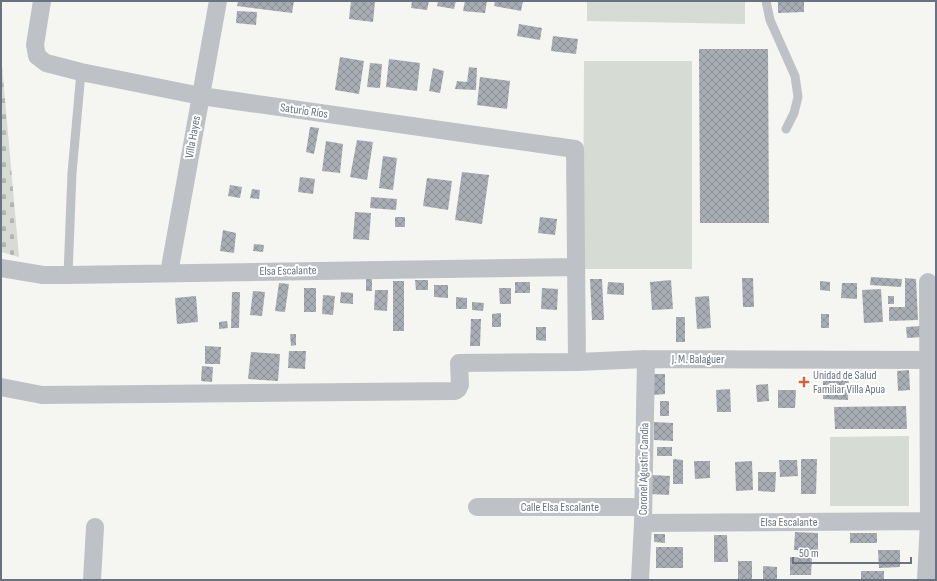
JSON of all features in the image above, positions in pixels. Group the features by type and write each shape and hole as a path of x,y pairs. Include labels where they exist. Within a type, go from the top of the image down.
{"street":[{"name":"Saturio Ríos","path":"42,1 35,45 37,56 46,63 81,72 201,96 575,149 576,268"},
{"name":"Villa Hayes","path":"169,273 218,1"},
{"name":"Elsa Escalante","path":"1,268 43,275 576,268"},
{"path":"576,268 578,362"},
{"path":"926,580 932,522 932,360 928,282"},
{"name":"J. M. Balaguer","path":"1,387 42,395 455,391 460,385 459,363 578,362 646,359 932,360"},
{"name":"Coronel Agustin Candia","path":"640,580 643,515 646,359"},
{"name":"Calle Elsa Escalante","path":"477,507 643,515"},
{"name":"Elsa Escalante","path":"643,515 932,522"},
{"path":"92,580 95,527"}],"lane":[{"path":"766,1 770,20 795,76 798,97 794,113 786,129"},
{"path":"68,275 72,173 81,72"}],"green space":[{"path":"587,1 745,1 745,24 587,21"},
{"path":"584,61 692,61 692,269 583,269"},
{"path":"2,66 19,257 1,252"},
{"path":"909,436 909,506 830,506 830,437"}],"building":[{"path":"238,1 294,1 292,13 237,6"},
{"path":"351,1 375,2 373,22 349,19"},
{"path":"412,1 429,1 427,10 411,8"},
{"path":"438,1 456,1 454,9 437,6"},
{"path":"465,1 487,1 485,13 463,11"},
{"path":"495,1 523,1 521,11 494,6"},
{"path":"778,1 804,1 804,12 778,13"},
{"path":"237,11 257,12 256,25 236,23"},
{"path":"519,24 542,28 540,40 517,36"},
{"path":"553,36 578,39 576,54 551,51"},
{"path":"699,49 768,49 769,223 700,223"},
{"path":"340,57 364,61 359,94 335,90"},
{"path":"389,59 420,63 417,91 386,87"},
{"path":"370,63 382,64 380,88 367,87"},
{"path":"469,67 477,68 476,90 455,89 457,81 467,82"},
{"path":"433,68 444,71 440,93 429,91"},
{"path":"480,77 510,81 507,109 477,105"},
{"path":"310,127 319,128 314,154 306,152"},
{"path":"357,140 373,142 367,180 350,177"},
{"path":"326,141 343,144 340,173 322,171"},
{"path":"383,156 397,158 393,190 379,188"},
{"path":"462,172 489,175 482,224 455,220"},
{"path":"300,177 315,179 313,194 298,192"},
{"path":"427,178 452,181 448,210 423,206"},
{"path":"230,185 242,187 240,198 228,196"},
{"path":"252,189 260,190 259,199 250,198"},
{"path":"371,197 397,199 396,210 370,208"},
{"path":"355,212 371,213 369,240 353,239"},
{"path":"395,217 405,217 405,227 395,227"},
{"path":"540,217 557,219 555,235 538,233"},
{"path":"223,230 236,233 234,253 220,251"},
{"path":"254,244 264,245 263,252 253,251"},
{"path":"366,276 372,276 372,291 366,291"},
{"path":"871,277 902,279 901,287 870,285"},
{"path":"742,278 753,278 754,307 743,307"},
{"path":"905,278 916,279 918,320 889,321 889,307 905,307"},
{"path":"590,279 602,279 604,320 592,320"},
{"path":"415,280 428,280 428,290 416,290"},
{"path":"671,280 673,309 652,310 650,282"},
{"path":"393,281 404,281 404,331 393,331"},
{"path":"820,281 830,282 830,291 820,290"},
{"path":"515,282 530,282 530,293 515,293"},
{"path":"608,282 624,283 624,295 607,294"},
{"path":"279,283 289,284 285,312 275,311"},
{"path":"842,283 857,283 857,299 841,298"},
{"path":"434,285 448,285 448,298 434,297"},
{"path":"304,288 316,288 316,312 304,312"},
{"path":"499,288 511,288 511,304 500,304"},
{"path":"542,288 558,289 557,310 541,309"},
{"path":"881,289 883,322 864,323 862,290"},
{"path":"375,290 388,290 387,311 374,310"},
{"path":"253,291 265,292 262,316 250,315"},
{"path":"232,292 240,292 239,328 231,328"},
{"path":"341,292 353,293 353,304 340,303"},
{"path":"323,295 335,296 333,315 322,314"},
{"path":"196,296 198,322 177,324 175,298"},
{"path":"709,296 711,328 697,329 695,297"},
{"path":"888,296 894,296 894,304 888,304"},
{"path":"456,297 467,298 467,309 456,309"},
{"path":"472,302 484,303 483,311 472,310"},
{"path":"501,313 501,327 492,327 492,314"},
{"path":"821,314 829,314 829,328 821,328"},
{"path":"676,317 685,317 685,342 676,342"},
{"path":"471,319 481,319 480,346 470,346"},
{"path":"227,321 228,328 219,329 219,322"},
{"path":"921,326 922,337 907,338 906,327"},
{"path":"536,327 546,327 546,341 536,340"},
{"path":"290,334 296,334 296,345 291,346"},
{"path":"205,346 221,347 220,364 205,364"},
{"path":"289,351 306,351 305,369 288,368"},
{"path":"251,352 280,354 278,381 248,379"},
{"path":"202,366 213,367 212,382 201,381"},
{"path":"909,370 910,390 898,391 897,371"},
{"path":"823,371 849,372 848,400 823,399"},
{"path":"653,374 665,374 665,394 654,395"},
{"path":"768,384 769,401 757,402 756,385"},
{"path":"730,389 731,412 717,412 716,390"},
{"path":"778,390 796,390 795,408 778,408"},
{"path":"660,401 669,401 669,416 660,416"},
{"path":"906,406 907,429 835,429 834,407"},
{"path":"654,422 673,423 673,441 654,440"},
{"path":"657,447 672,447 672,456 657,456"},
{"path":"673,459 683,460 683,484 673,484"},
{"path":"801,459 817,459 816,494 801,494"},
{"path":"779,460 797,460 798,476 780,477"},
{"path":"694,461 710,461 710,478 695,479"},
{"path":"752,461 753,490 736,491 735,462"},
{"path":"758,472 776,472 775,492 758,491"},
{"path":"652,475 670,476 669,495 651,494"},
{"path":"795,532 818,533 818,551 794,550"},
{"path":"850,533 877,533 877,543 850,543"},
{"path":"654,534 665,534 665,543 654,542"},
{"path":"714,535 727,535 728,562 714,562"},
{"path":"656,547 683,547 683,568 656,568"},
{"path":"878,550 900,550 900,567 879,568"},
{"path":"790,557 812,558 811,575 790,575"},
{"path":"738,561 752,561 752,580 738,580"},
{"path":"763,566 777,567 777,580 763,580"},
{"path":"861,571 884,571 884,580 861,580"}],"place":[{"name":"Unidad de Salud Familiar Villa Apua","path":"804,382"}]}
